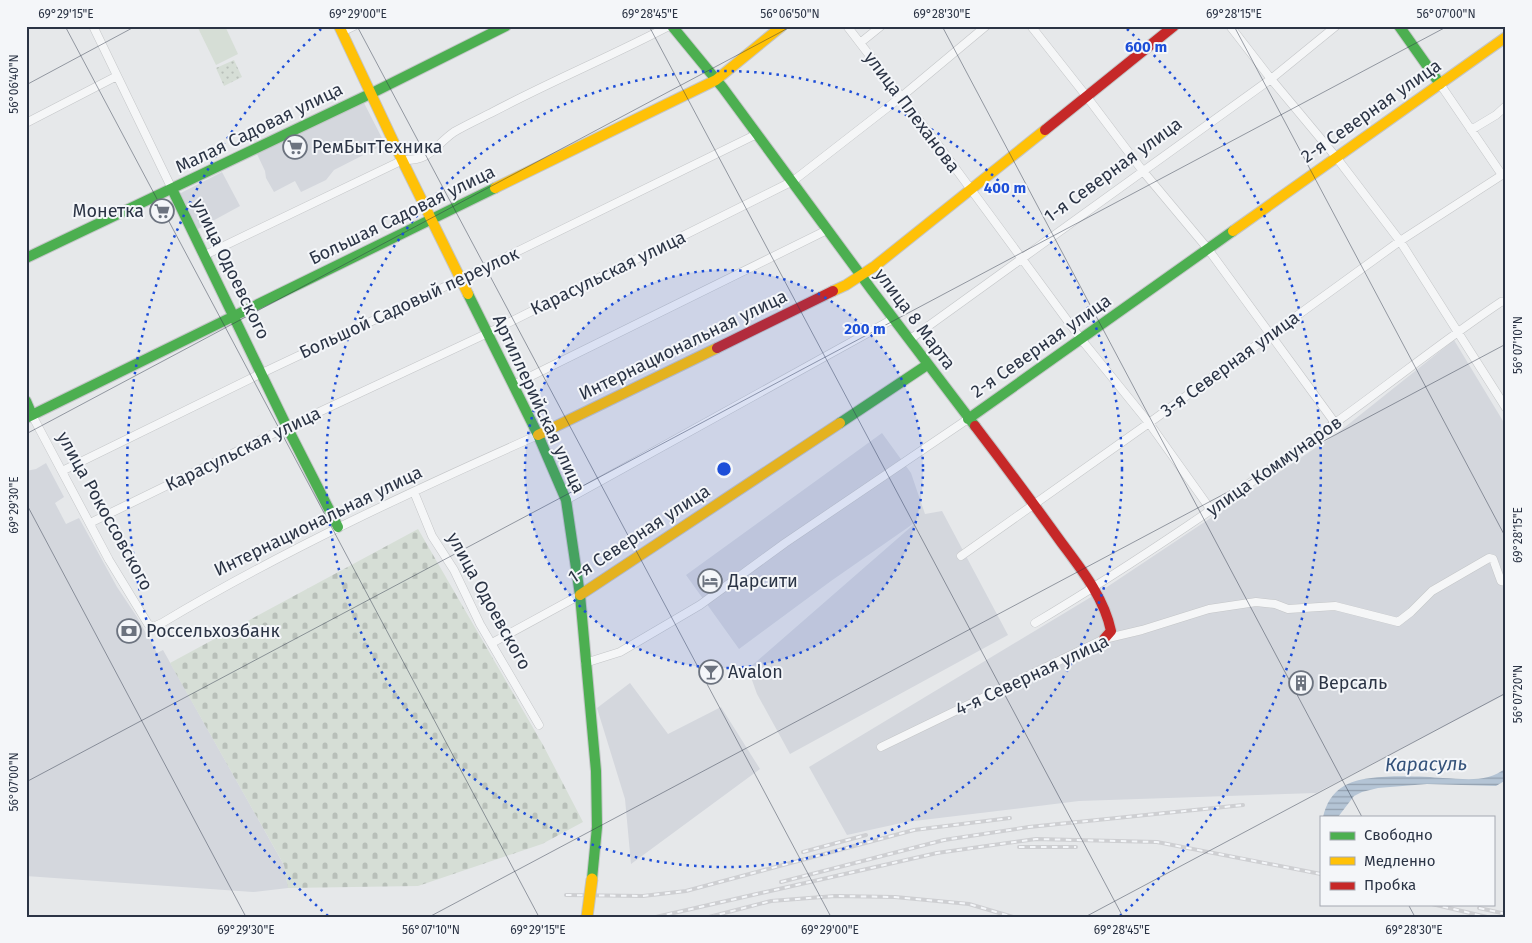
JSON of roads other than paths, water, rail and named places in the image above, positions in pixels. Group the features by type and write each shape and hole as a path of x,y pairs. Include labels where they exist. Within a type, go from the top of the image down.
{"street":[{"name":"улица Одоевского","path":"93,26 287,427 338,528"},
{"path":"340,29 354,26"},
{"name":"Малая Садовая улица","path":"26,258 301,125 372,93 506,26"},
{"path":"205,255 403,160 414,160 433,152 454,132 527,93 671,26"},
{"name":"улица 8 Марта","path":"671,26 716,80 793,181 927,365 1034,504 1094,588 1109,621 1112,635"},
{"name":"Большая Садовая улица","path":"29,416 235,317 716,80 782,26"},
{"name":"улица Плеханова","path":"848,26 1081,339 1149,423 1212,510"},
{"path":"860,43 881,26"},
{"name":"Карасульская улица","path":"90,523 287,427 488,333 793,181 902,97 986,26"},
{"path":"1030,26 1142,170 1208,249 1335,423"},
{"name":"Интернациональная улица","path":"162,623 242,577 338,528 538,435 846,285 875,266 1174,26"},
{"path":"1230,26 1270,79 1336,157 1400,241 1506,408"},
{"name":"1-я Северная улица","path":"909,340 1270,79 1336,26"},
{"path":"1399,26 1471,130 1506,106"},
{"name":"Артиллерийская улица","path":"340,29 538,435 566,500 580,595 584,663 596,771 597,827 587,917"},
{"name":"2-я Северная улица","path":"584,663 620,652 700,605 785,543 968,419 1506,37"},
{"path":"26,124 117,76"},
{"name":"3-я Северная улица","path":"961,556 1149,423 1400,241 1502,175 1471,130"},
{"name":"Большой Садовый переулок","path":"62,471 757,134"},
{"path":"513,385 827,230"},
{"name":"улица Коммунаров","path":"1036,623 1094,588 1212,510 1335,423 1458,331 1506,300"},
{"path":"566,500 893,319"},
{"name":"1-я Северная улица","path":"492,643 580,595 927,365"},
{"name":"улица Рокоссовского","path":"26,401 29,416 62,471 109,560 148,624 153,627 162,623"},
{"name":"улица Одоевского","path":"414,492 432,536 454,570 492,643 539,725"},
{"name":"4-я Северная улица","path":"881,747 1112,635 1142,630 1209,608 1256,602 1275,604 1288,609 1335,606 1398,622 1432,591 1489,558 1493,559 1501,581 1506,582"}],"water":[{"path":"1506,768 1506,780 1496,786 1427,784 1378,788 1354,796 1339,816 1323,816 1333,795 1344,786 1365,779 1392,776 1476,779 1499,773"}],"railway":[{"path":"781,882 944,840 1029,827 1243,805"},
{"path":"566,895 643,896 686,891 914,830 1010,818"},
{"path":"803,852 866,835"},
{"path":"656,917 937,853 1036,839 1157,842 1320,874"},
{"path":"1019,847 1076,847"},
{"path":"709,917 771,901 835,896 895,897 969,904 1013,917"},
{"path":"1440,906 1487,917"},
{"path":"1479,908 1506,914"}],"place":[{"name":"РемБытТехника","path":"295,147"},
{"name":"Монетка","path":"162,211"},
{"name":"Дарсити","path":"710,581"},
{"name":"Россельхозбанк","path":"129,631"},
{"name":"Avalon","path":"711,672"},
{"name":"Версаль","path":"1301,683"}],"water label":[{"name":"Карасуль","path":"1426,764"}]}
